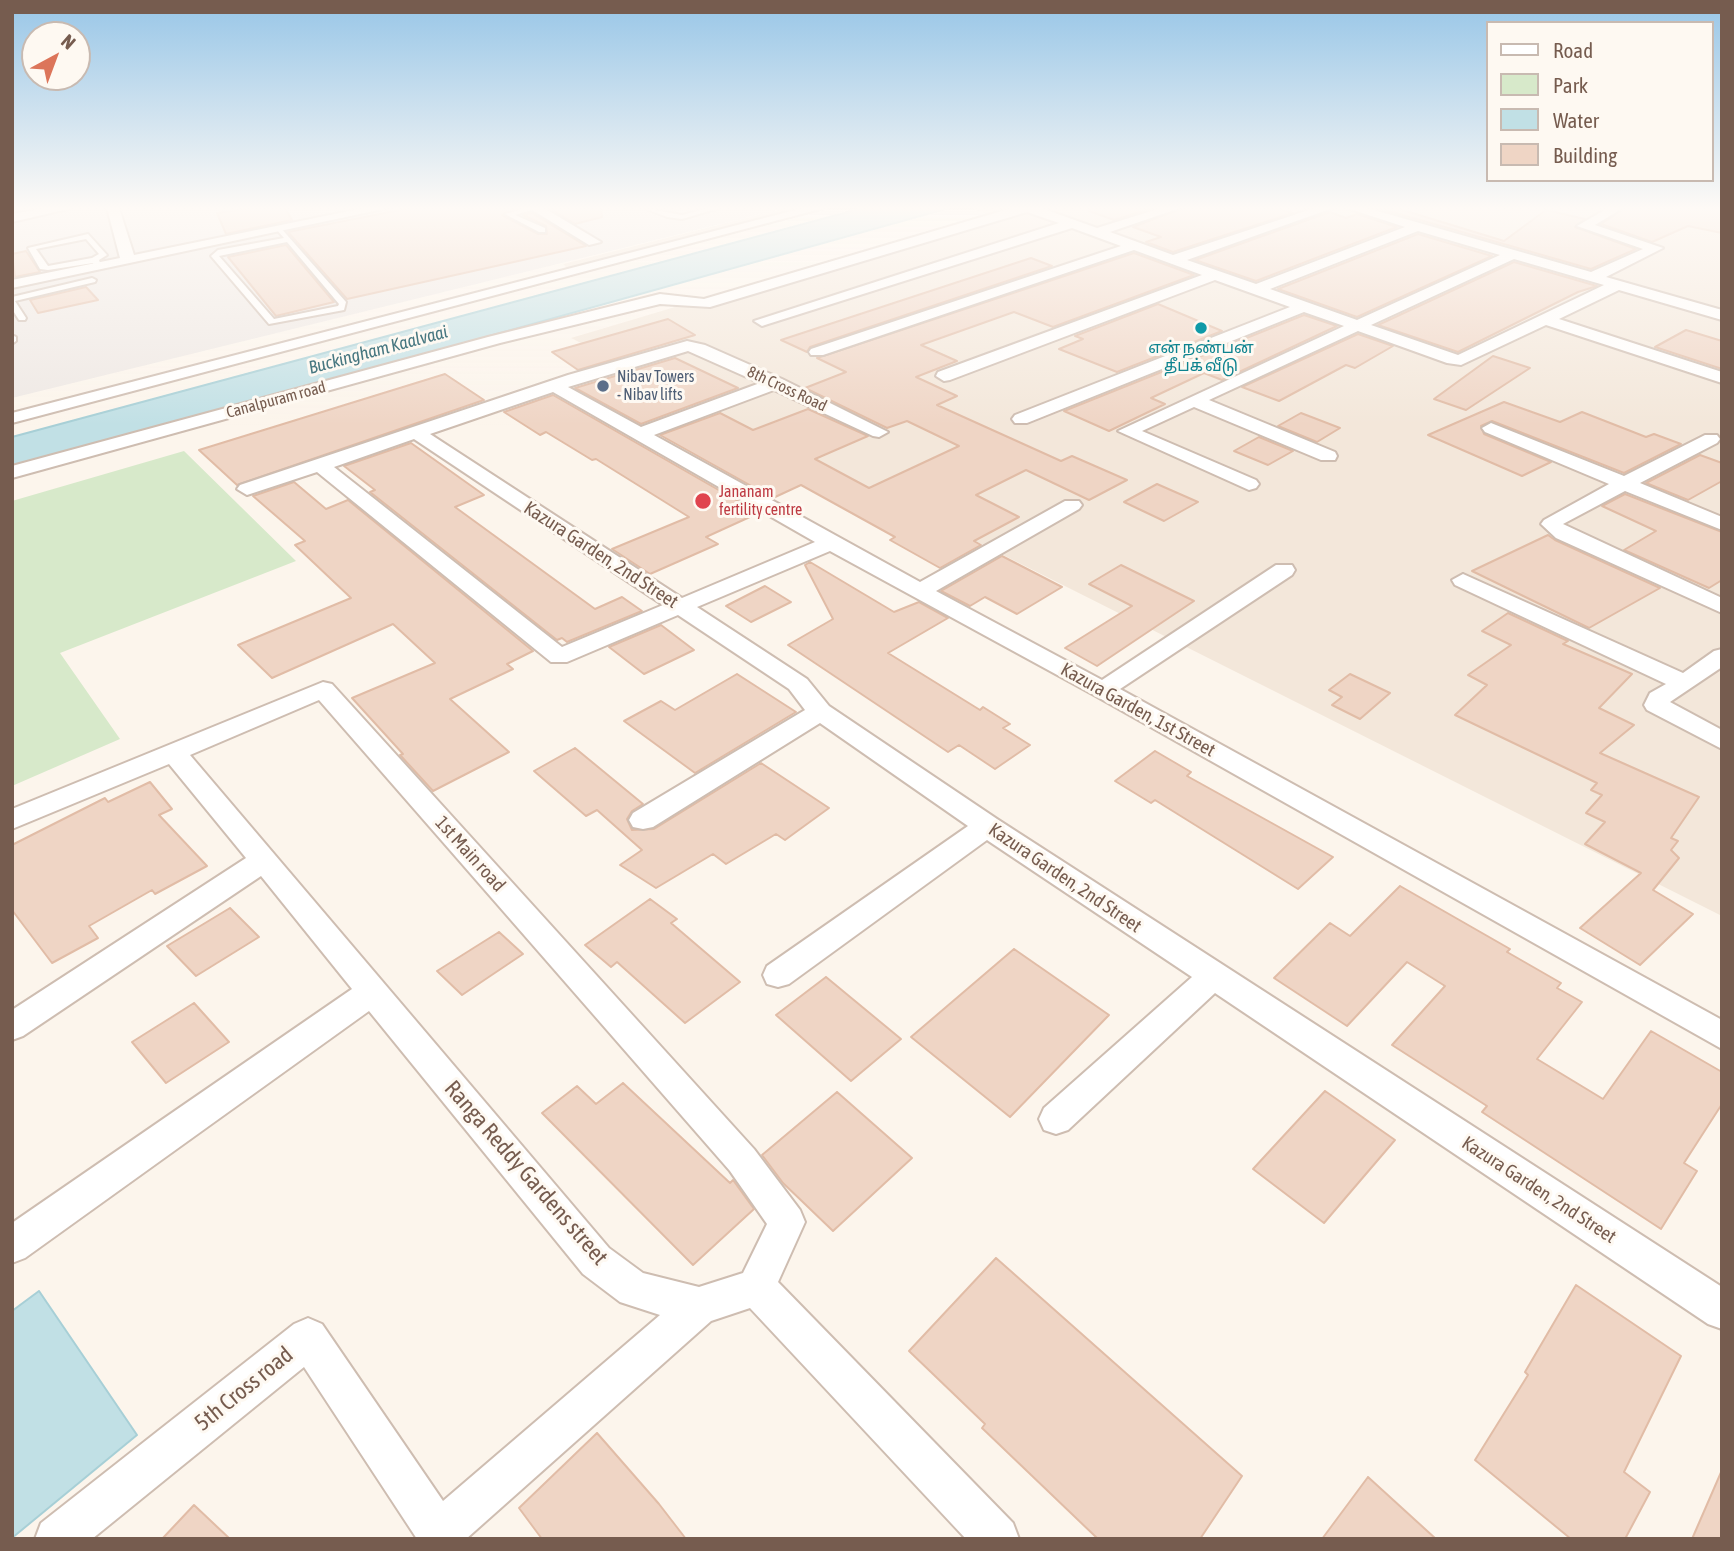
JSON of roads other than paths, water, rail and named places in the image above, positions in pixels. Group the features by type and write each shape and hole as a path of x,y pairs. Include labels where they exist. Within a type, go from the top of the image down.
{"street":[{"path":"12,284 32,280"},
{"path":"12,418 540,280"},
{"name":"Canalpuram road","path":"12,472 494,340 668,299 705,304 784,280"},
{"path":"762,321 891,280"},
{"path":"817,352 1031,280"},
{"path":"944,376 1200,280"},
{"path":"1234,280 1456,360 1617,285"},
{"path":"1257,289 1279,280"},
{"path":"1249,484 1127,431 1455,280"},
{"path":"1600,280 1722,315"},
{"path":"1021,419 1305,306"},
{"path":"1545,320 1722,378"},
{"path":"247,489 555,386 694,346"},
{"name":"8th Cross Road","path":"694,346 879,432"},
{"path":"640,434 776,383"},
{"name":"Kazura Garden, 1st Street","path":"555,386 831,544 1103,690 1722,1036"},
{"path":"1193,400 1328,456"},
{"path":"1491,428 1722,524"},
{"name":"Kazura Garden, 2nd Street","path":"418,434 797,684 820,712 987,826 1722,1310"},
{"path":"1711,439 1627,485 1557,518 1551,524 1563,534 1722,606"},
{"path":"320,465 559,657 831,544"},
{"path":"919,592 1072,505"},
{"path":"1103,690 1284,570"},
{"path":"1463,580 1685,683"},
{"path":"1722,656 1659,698 1656,705 1722,741"},
{"name":"1st Main road","path":"12,820 323,689 742,1160 787,1222 756,1287"},
{"path":"643,820 820,712"},
{"name":"Ranga Reddy Gardens street","path":"173,751 596,1261 634,1289 699,1306"},
{"path":"778,975 987,826"},
{"path":"12,1027 263,861"},
{"path":"1056,1119 1213,976"},
{"path":"12,1245 372,992"},
{"path":"441,1536 699,1306 756,1287 997,1539"},
{"name":"5th Cross road","path":"57,1539 308,1338 441,1536"}],"lane":[{"path":"22,318 12,301 64,280"},
{"path":"97,280 99,288"},
{"path":"236,280 272,322 341,308 343,304 323,280"}],"water":[{"name":"Buckingham Kaalvaai","path":"594,280 689,280 12,469 12,437"},
{"path":"39,1291 137,1435 12,1538 12,1311"}],"place":[{"name":"என் நண்பன் தீபக் வீடு","path":"1201,328"},
{"name":"Nibav Towers - Nibav lifts","path":"603,386"},
{"name":"Jananam fertility centre","path":"703,501"}]}
